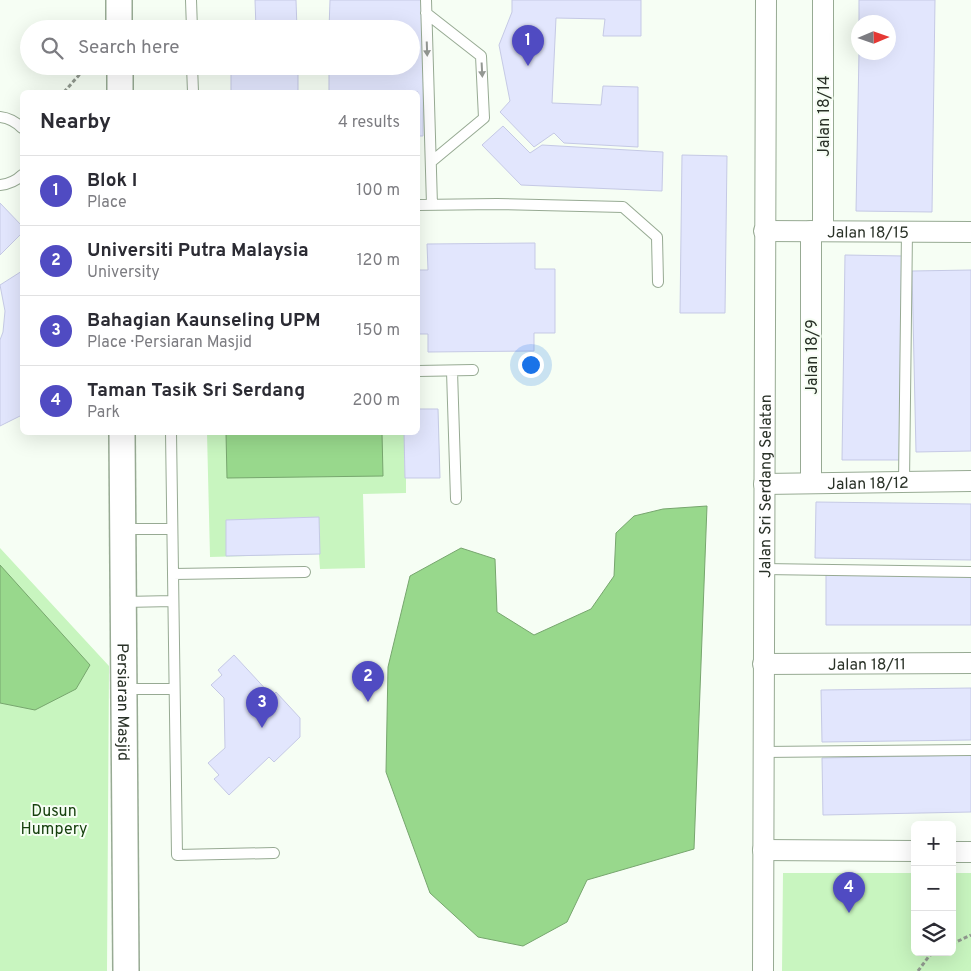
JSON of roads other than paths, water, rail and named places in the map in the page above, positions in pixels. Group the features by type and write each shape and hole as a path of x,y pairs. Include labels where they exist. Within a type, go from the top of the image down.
{"street":[{"path":"119,0 120,20"},
{"name":"Jalan Sri Serdang Selatan","path":"763,971 766,0"},
{"name":"Jalan 18/14","path":"817,231 823,0"},
{"path":"120,75 120,90"},
{"name":"Jalan 18/15","path":"764,231 971,232"},
{"name":"Jalan 18/9","path":"811,483 817,231"},
{"name":"Persiaran Masjid","path":"122,435 126,971"},
{"name":"Jalan 18/12","path":"764,484 971,481"},
{"name":"Jalan 18/11","path":"763,664 971,663"},
{"path":"763,850 911,851"},
{"path":"956,852 971,852"}],"lane":[{"path":"191,0 192,20"},
{"path":"426,0 432,205"},
{"path":"426,13 481,56 484,118 431,162"},
{"path":"192,75 192,90"},
{"path":"0,118 6,118 20,126"},
{"path":"0,185 17,180 20,177"},
{"path":"420,205 497,204 623,207 656,237 658,282"},
{"path":"904,482 907,231"},
{"path":"420,371 473,370"},
{"path":"452,371 456,499"},
{"path":"171,435 177,855 274,853"},
{"path":"123,529 172,529"},
{"path":"764,569 971,572"},
{"path":"173,574 305,572"},
{"path":"124,602 174,601"},
{"path":"124,689 174,689"},
{"path":"763,752 971,750"}],"place":[{"name":"Blok I","path":"528,66"},
{"name":"Universiti Putra Malaysia","path":"368,702"},
{"name":"Bahagian Kaunseling UPM","path":"262,728"},
{"name":"Taman Tasik Sri Serdang","path":"849,913"}],"park label":[{"name":"Dusun Humpery","path":"54,819"}]}
